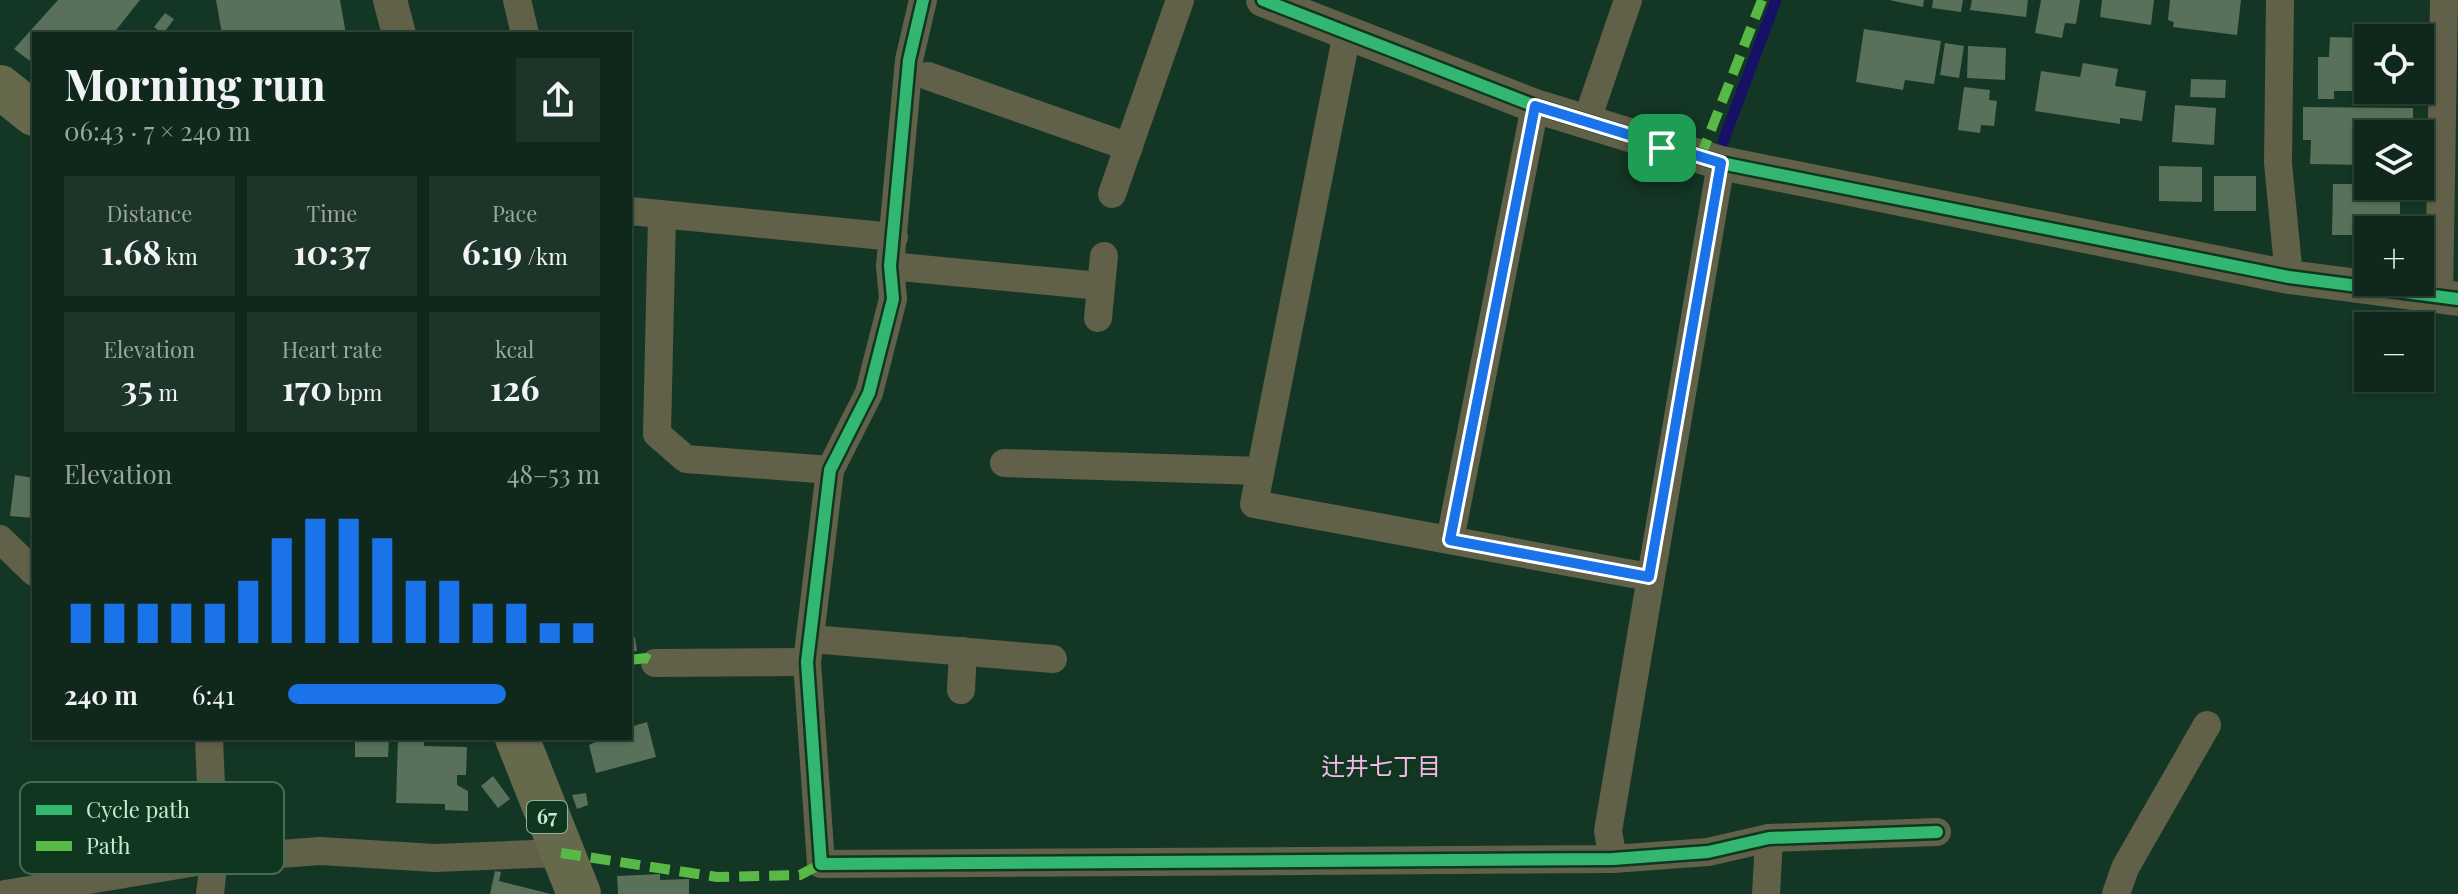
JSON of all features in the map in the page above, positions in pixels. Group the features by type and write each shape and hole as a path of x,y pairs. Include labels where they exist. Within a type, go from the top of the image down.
{"main road":[{"path":"0,87 32,112"},
{"name":"67","path":"518,740 579,894"}],"street":[{"path":"390,0 398,32"},
{"path":"517,0 525,32"},
{"path":"923,0 909,60 890,266 893,299 869,393 830,470 809,650 821,864 1613,859 1708,852 1769,838 1937,832"},
{"path":"1112,194 1180,0"},
{"path":"1263,0 1535,106 1721,163 2289,277 2449,298 2444,0"},
{"path":"1586,123 1628,0"},
{"path":"2280,0 2278,163 2289,277"},
{"path":"1347,33 1254,504 1649,577"},
{"path":"928,76 1129,147"},
{"path":"1450,540 1535,106"},
{"path":"1613,859 1608,831 1721,163"},
{"path":"632,211 894,237"},
{"path":"662,216 657,434 686,459 830,470"},
{"path":"1098,318 1104,256"},
{"path":"890,266 1100,286"},
{"path":"1004,463 1260,471"},
{"path":"0,539 32,570"},
{"path":"655,663 809,650 963,651 1053,659"},
{"path":"961,690 963,651"},
{"path":"2116,894 2125,868 2207,725"},
{"path":"209,740 211,782"},
{"path":"1766,894 1769,838"},
{"path":"284,854 320,851 435,858 561,853"},
{"path":"5,894 124,874"},
{"path":"210,894 212,874"}],"building":[{"path":"58,0 140,0 115,32 32,32 32,62 14,49"},
{"path":"216,0 340,0 346,32 222,32"},
{"path":"1889,0 1924,0 1923,7"},
{"path":"1933,0 1963,0 1961,12 1932,8"},
{"path":"1972,0 2028,0 2026,17 1970,10"},
{"path":"2041,0 2080,0 2076,24 2065,23 2062,38 2035,33"},
{"path":"2102,0 2154,0 2151,25 2100,17"},
{"path":"2170,0 2241,0 2237,35 2173,27 2174,22 2168,20"},
{"path":"165,13 174,19 164,32 154,27"},
{"path":"1864,29 1941,41 1934,84 1905,80 1903,90 1856,82"},
{"path":"2330,37 2354,38 2354,91 2334,91 2334,99 2318,99 2318,57 2329,57"},
{"path":"1945,43 1964,46 1959,78 1940,75"},
{"path":"1968,46 2006,48 2005,80 1967,78"},
{"path":"2083,63 2118,69 2115,86 2146,91 2142,121 2120,118 2120,124 2035,111 2041,71 2080,77"},
{"path":"2191,79 2226,80 2225,98 2190,97"},
{"path":"1964,87 1990,90 1989,100 1997,101 1994,126 1981,125 1980,133 1958,130"},
{"path":"2175,105 2216,108 2214,145 2172,142"},
{"path":"2303,107 2413,108 2413,120 2354,120 2354,165 2310,164 2311,140 2303,140"},
{"path":"2159,166 2202,167 2202,202 2159,201"},
{"path":"2214,176 2256,176 2256,211 2214,211"},
{"path":"2333,184 2354,184 2354,200 2400,200 2400,216 2354,216 2354,235 2332,235"},
{"path":"15,475 32,478 32,518 10,516"},
{"path":"635,637 637,651 632,652 632,638"},
{"path":"647,722 656,757 596,773 589,745 600,740 632,740 632,726"},
{"path":"355,740 389,740 388,757 355,757"},
{"path":"398,740 424,740 424,746 467,747 466,775 457,775 457,785 468,791 468,811 445,810 445,804 396,803"},
{"path":"493,776 510,799 498,808 481,786"},
{"path":"586,793 588,805 577,809 572,795"},
{"path":"495,871 501,872 499,881 551,894 490,894"},
{"path":"660,874 660,880 689,879 689,894 618,894 617,876"}],"waterway":[{"path":"1723,142 1776,0"}],"marked path":[{"path":"1700,158 1762,0"},
{"path":"632,660 646,658 655,663"},
{"path":"561,853 717,877 800,875 821,864"}],"cycle path":[{"path":"923,0 909,60 890,266 893,299 869,393 830,470 807,662 821,864 1613,859 1708,852 1769,838 1937,832"},
{"path":"1263,0 1535,106 1721,163 2289,277 2458,299"}],"district":[{"name":"辻井七丁目","path":"1381,767"}],"route":[{"path":"1535,106 1662,148 1721,163 1649,577 1450,540 1535,106"}]}
